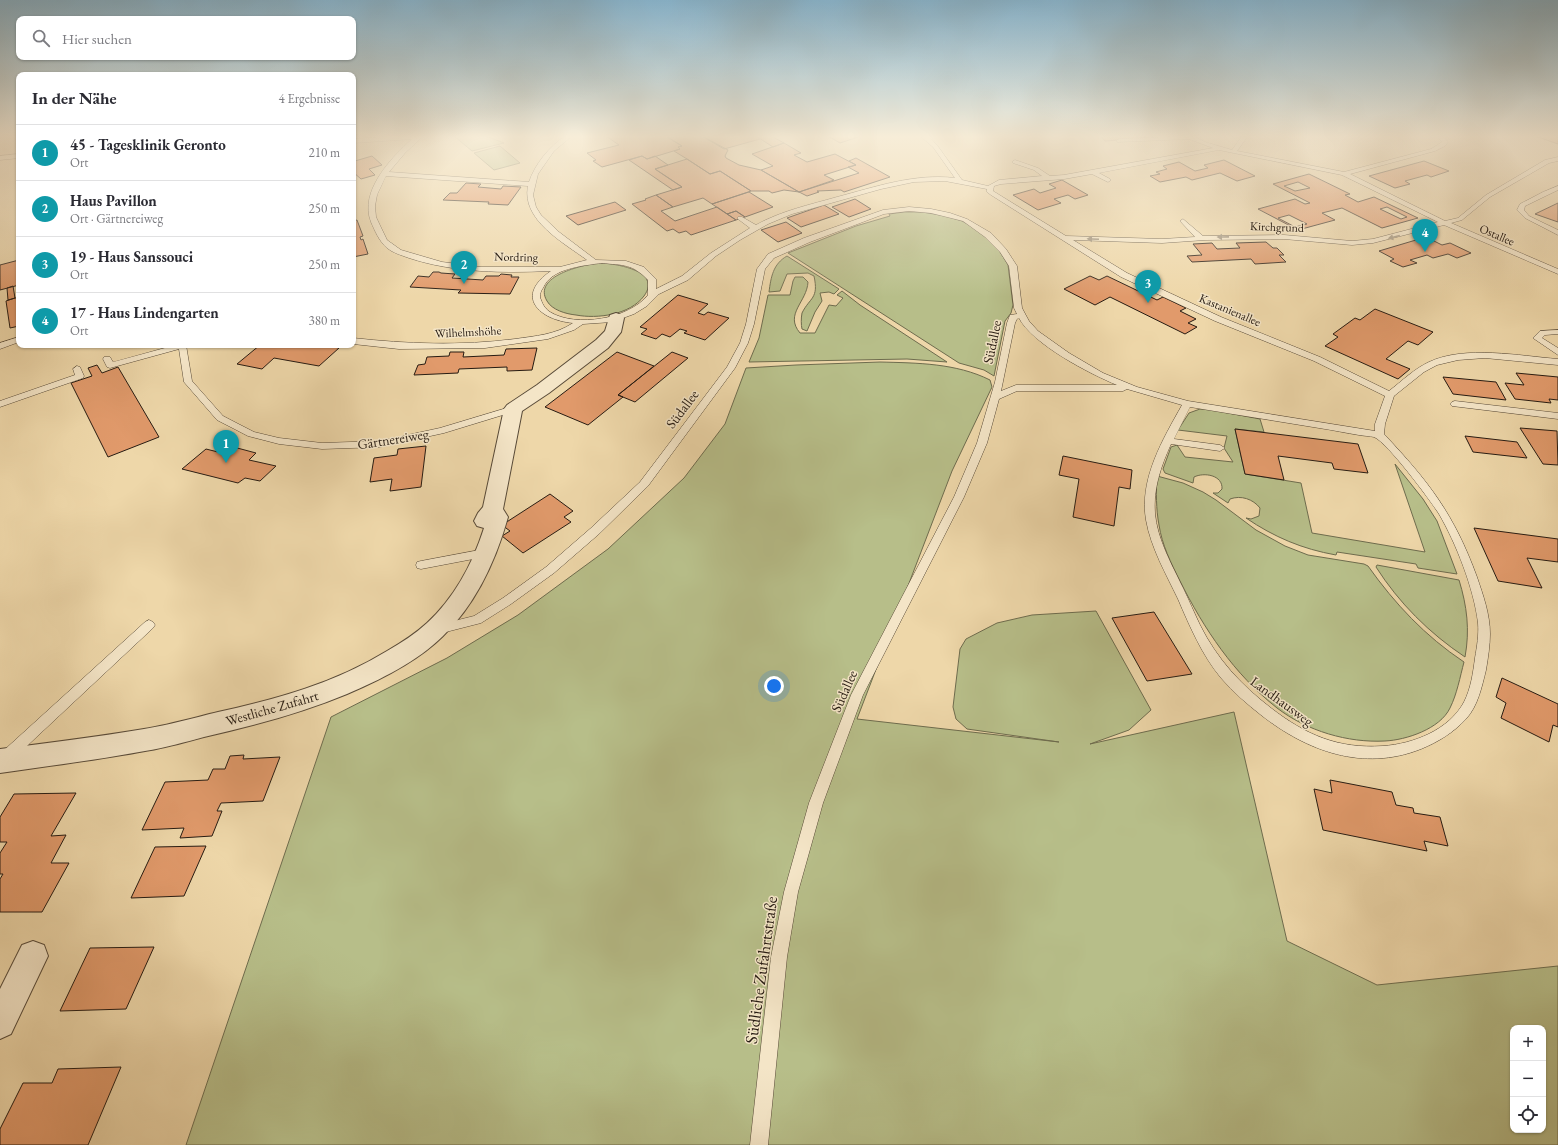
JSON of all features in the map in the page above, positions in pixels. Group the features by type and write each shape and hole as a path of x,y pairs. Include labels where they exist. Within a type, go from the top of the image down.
{"street":[{"name":"Gärtnereiweg","path":"513,409 543,389 602,344 613,332 616,318"},
{"name":"Westliche Zufahrt","path":"1,761 145,740 286,706 308,699 371,673 411,648 435,630 459,602 475,576 490,543 498,517 494,510 513,409"},
{"path":"0,1023 33,956"}],"lane":[{"name":"Nordring","path":"377,189 372,204 372,213 378,231 386,244 392,249 420,260 443,265 506,269 562,268"},
{"path":"531,189 530,200 542,220 593,261"},
{"path":"652,295 682,280 720,250 771,220 796,210 873,189"},
{"name":"Kirchgrund","path":"990,189 990,192 993,194 1066,238 1162,241 1201,238 1284,236 1359,243 1385,239 1460,219 1488,196 1499,189"},
{"name":"Ostallee","path":"1375,189 1445,224 1558,272"},
{"path":"1553,189 1545,192 1522,205 1520,210 1527,217 1558,233"},
{"path":"1014,206 1026,203"},
{"name":"Südallee","path":"435,630 477,620 507,601 555,565 595,531 644,484 731,368 744,343 750,324 761,269 765,262 776,253 806,240 883,212 909,209 931,211 965,220 988,235 1003,251 1013,266 1020,315 1014,317 1011,323 996,397 982,443 959,497 857,695 816,803"},
{"path":"740,218 756,228"},
{"path":"1183,221 1201,238"},
{"name":"Kastanienallee","path":"1066,238 1108,266 1160,292 1218,319 1317,359 1390,395"},
{"path":"593,261 619,262 646,271 653,280 654,285 652,295 649,300 638,309 616,318 597,322 567,320 552,315 541,308 536,299 537,290 540,284 550,275 562,268 593,261"},
{"path":"1020,315 1035,333 1066,355 1100,375 1134,389 1187,404 1379,435 1380,424 1390,395 1421,370 1434,363 1458,357 1490,355 1558,362"},
{"name":"Wilhelmshöhe","path":"356,341 399,346 485,345 548,337 571,328 580,322"},
{"path":"1558,332 1543,333 1537,338 1558,352"},
{"path":"0,346 16,340"},
{"path":"107,359 110,365 171,348"},
{"name":"Gärtnereiweg","path":"182,348 188,382 220,418 251,434 279,441 322,446 380,444 441,432 513,409"},
{"path":"0,404 80,376 77,369"},
{"path":"996,397 1016,388 1088,387 1134,389"},
{"name":"Landhausweg","path":"1187,404 1154,473 1150,513 1155,532 1195,627 1211,657 1235,686 1276,719 1309,740 1340,750 1370,753 1405,750 1438,735 1462,715 1473,697 1480,670 1484,631 1478,596 1463,551 1443,512 1409,467 1379,435"},
{"path":"1455,404 1558,416"},
{"path":"1168,441 1220,448"},
{"path":"421,565 485,552"},
{"path":"1,761 149,625"},
{"name":"Südliche Zufahrtstraße","path":"759,1145 779,957 791,892 816,803"}],"green space":[{"path":"922,212 946,216 962,221 979,231 999,250 1008,265 1013,305 1011,313 1005,321 994,376 984,370 959,363 788,253 856,226 890,216 889,214"},
{"path":"787,256 839,289 834,294 829,292 820,293 822,301 815,312 807,331 802,329 802,313 815,294 814,276 808,273 787,274 780,291 769,292 772,276 776,267 782,259"},
{"path":"598,263 614,264 642,274 647,280 648,287 644,296 630,308 603,316 568,314 552,307 549,304 544,292 547,285 553,279 561,273 571,269"},
{"path":"795,277 803,277 808,282 807,289 795,314 794,320 800,333 815,333 829,305 836,306 843,298 837,295 842,291 860,305 947,362 907,359 749,362 759,338 768,295 790,295"},
{"path":"880,362 908,363 950,367 977,374 990,380 992,387 952,471 857,719 1059,742 967,729 956,719 953,707 960,649 966,639 997,623 1032,615 1096,611 1151,710 1129,730 1090,744 1234,712 1287,941 1377,985 1558,966 1558,1145 186,1145 331,717 447,658 518,615 608,549 684,478 725,424 746,368"},
{"path":"1200,409 1260,419 1264,432 1235,429 1245,474 1301,483 1312,533 1425,552 1395,464 1423,499 1437,521 1457,574 1418,568 1416,564 1337,552 1336,555 1300,546 1267,531 1246,518 1251,519 1259,516 1260,508 1254,502 1238,497 1230,499 1228,503 1213,493 1218,493 1222,489 1221,484 1216,478 1208,475 1198,476 1194,477 1193,483 1165,473 1163,469 1171,447 1177,445 1185,457 1233,462 1224,448 1227,436 1178,430 1189,413"},
{"path":"1157,476 1183,483 1203,492 1256,530 1285,546 1308,555 1364,564 1368,566 1400,606 1424,630 1464,662 1455,697 1445,715 1439,722 1412,736 1385,741 1357,740 1328,734 1301,723 1277,708 1261,695 1221,650 1189,599 1167,554 1162,540 1158,519 1156,494"},
{"path":"1377,565 1459,580 1467,618 1467,647 1465,657 1439,638 1405,605 1385,580 1376,567"}],"building":[{"path":"460,189 519,189 508,205 488,204 489,202 443,200 450,193 457,193"},
{"path":"674,189 749,189 751,191 712,204 703,198 673,207 656,195"},
{"path":"749,189 795,189 799,192 784,190 772,193 769,191 751,191"},
{"path":"795,189 806,189 799,192"},
{"path":"807,189 852,189 844,192 841,190 817,191 819,192 807,196 799,192"},
{"path":"1032,189 1040,193 1051,189 1078,189 1088,195 1075,199 1068,195 1054,199 1061,203 1038,210 1013,195"},
{"path":"1284,189 1295,191 1303,189 1341,189 1350,194 1345,195 1358,202 1374,197 1418,218 1382,228 1342,208 1322,213 1335,220 1298,230 1258,209 1295,199 1305,204 1310,203","holes":["1387,207 1407,217 1401,219 1380,209","1289,215 1307,224 1295,227 1278,218"]},
{"path":"749,192 773,207 745,217 736,211 727,214 712,204"},
{"path":"656,195 673,207 661,211 675,221 717,207 736,220 691,235 686,231 679,233 673,229 667,231 632,204"},
{"path":"855,199 871,209 849,217 832,207"},
{"path":"615,202 626,210 578,225 566,216"},
{"path":"1558,203 1558,222 1535,214"},
{"path":"824,205 839,214 801,227 787,218"},
{"path":"736,211 745,217 736,220 727,214"},
{"path":"356,220 363,236 360,237 361,240 363,239 368,254 356,256"},
{"path":"786,222 802,233 778,242 761,230"},
{"path":"1426,237 1442,245 1450,243 1471,253 1457,258 1448,254 1433,258 1427,255 1410,260 1417,263 1403,267 1390,261 1394,259 1379,251"},
{"path":"1266,242 1273,248 1277,248 1284,255 1279,255 1286,262 1255,264 1251,259 1192,262 1187,256 1202,255 1193,244 1212,243 1217,249 1240,248 1236,243"},
{"path":"16,261 16,286 0,290 0,265"},
{"path":"433,272 455,274 452,278 483,280 486,276 499,276 501,274 512,275 511,277 519,277 510,294 458,293 461,290 410,287 418,276 429,277"},
{"path":"1090,276 1099,280 1107,276 1157,300 1163,297 1186,308 1180,311 1196,319 1188,323 1197,327 1185,334 1110,297 1095,305 1064,289"},
{"path":"13,286 15,298 8,300 7,288"},
{"path":"678,295 708,304 698,313 704,315 708,312 729,318 705,340 684,333 687,331 680,329 670,337 662,334 656,339 641,334 647,329 640,327"},
{"path":"16,298 16,327 10,328 6,301"},
{"path":"1375,309 1433,332 1418,345 1408,341 1386,359 1410,369 1398,379 1325,346 1338,337 1333,334 1355,318 1360,320"},
{"path":"256,348 339,348 319,366 274,358 262,369 237,364"},
{"path":"537,348 532,370 507,371 507,367 459,369 458,373 414,375 418,365 425,364 427,357 449,356 450,352 464,352 463,357 504,355 506,349"},
{"path":"617,352 654,366 618,395 623,397 588,425 545,407"},
{"path":"672,352 688,358 635,402 618,395"},
{"path":"97,365 102,373 118,367 159,437 108,457 71,383 92,376 88,368"},
{"path":"1516,373 1558,377 1558,400 1549,399 1551,403 1515,399 1505,383 1524,385"},
{"path":"1443,377 1496,382 1506,400 1453,394"},
{"path":"1520,428 1557,431 1558,465 1543,464"},
{"path":"1235,429 1358,444 1368,473 1334,469 1332,463 1278,456 1284,480 1245,474"},
{"path":"1465,436 1517,442 1527,458 1473,452"},
{"path":"226,445 256,453 249,460 276,466 260,481 245,478 238,483 182,469 206,449 218,452"},
{"path":"426,446 421,487 390,491 392,479 370,482 374,458 397,455 398,449"},
{"path":"1063,456 1132,470 1130,489 1119,487 1114,526 1073,517 1079,479 1059,475"},
{"path":"550,494 573,511 564,517 571,522 523,553 502,536 510,531 502,525"},
{"path":"1474,528 1558,539 1558,562 1527,558 1542,588 1498,581"},
{"path":"1154,612 1192,674 1147,681 1112,618"},
{"path":"1502,678 1558,704 1558,727 1553,725 1549,742 1501,718 1506,703 1496,697"},
{"path":"244,755 243,759 280,757 263,801 221,803 217,811 222,811 212,836 180,838 184,828 142,830 165,782 208,780 213,769 225,769 230,756"},
{"path":"1330,780 1392,792 1396,805 1413,808 1414,813 1440,817 1448,846 1424,841 1427,851 1323,830 1314,789 1332,793"},
{"path":"76,793 51,836 66,835 51,863 69,863 42,912 0,912 0,879 3,874 0,874 0,853 7,842 0,842 0,817 14,794"},
{"path":"206,846 184,896 131,898 155,847"},
{"path":"154,947 126,1009 60,1011 90,948"},
{"path":"121,1067 88,1145 0,1145 0,1129 23,1083 52,1083 58,1069"}],"place":[{"name":"17 - Haus Lindengarten","path":"1425,252"},
{"name":"Haus Pavillon","path":"464,284"},
{"name":"19 - Haus Sanssouci","path":"1148,303"},
{"name":"45 - Tagesklinik Geronto","path":"226,463"}]}
